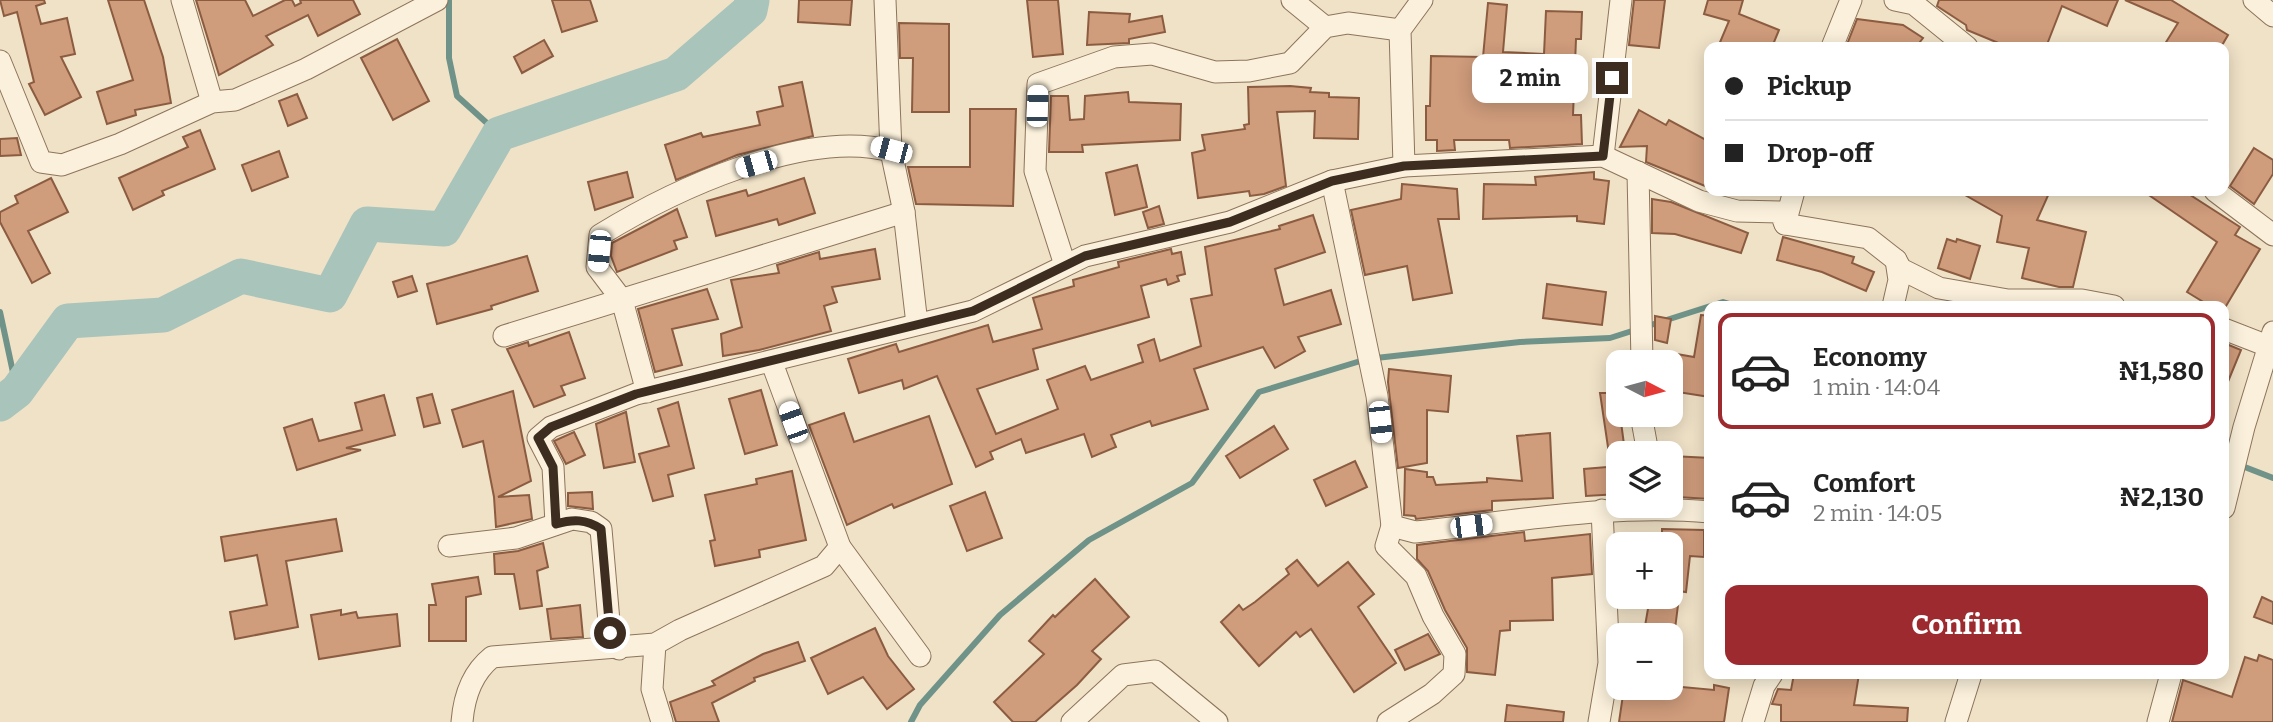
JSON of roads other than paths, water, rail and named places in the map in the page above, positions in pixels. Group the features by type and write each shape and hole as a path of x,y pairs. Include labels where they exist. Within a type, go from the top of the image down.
{"street":[{"path":"182,0 212,102"},
{"path":"885,0 891,150 904,212 917,324"},
{"path":"1292,0 1325,27"},
{"path":"1404,166 1400,30 1422,0"},
{"path":"1603,156 1622,0"},
{"path":"1834,42 1851,0"},
{"path":"2254,0 2273,16"},
{"path":"0,61 41,162 62,165 121,144 212,102 235,100 306,69 435,1"},
{"path":"1908,1 1961,42"},
{"path":"1065,265 1035,171 1038,85 1114,57 1152,54 1215,72 1249,71 1290,63 1325,27 1348,23 1400,30"},
{"path":"647,391 622,300 597,267 600,235 705,178 807,150 873,146 891,150"},
{"path":"556,524 553,467 538,438 551,427 647,391 772,363 973,311 1085,256 1230,222 1332,181 1404,166 1603,156 1699,201 1737,211 1780,212 1785,224"},
{"path":"1638,172 1642,350"},
{"path":"1332,181 1377,396 1392,526 1386,546 1416,576 1433,615 1455,654 1454,674 1432,694 1388,722"},
{"path":"1785,224 1793,196"},
{"path":"2222,196 2273,235"},
{"path":"504,336 904,212"},
{"path":"1785,224 1868,238 1895,260 1901,269 1939,288 2008,300 2087,301"},
{"path":"1893,301 1899,280 1895,260"},
{"path":"2229,330 2272,342 2244,427 2229,488"},
{"path":"772,363 840,547 920,656"},
{"path":"1683,509 1704,511"},
{"path":"1599,722 1609,663 1602,510"},
{"path":"1392,526 1415,532 1606,510"},
{"path":"449,546 516,538 572,519 591,522 601,529 610,633 619,649"},
{"path":"463,722 470,685 479,668 492,657 619,649 655,644 680,630 824,566 840,547"},
{"path":"655,644 652,689 662,722"},
{"path":"1072,722 1123,675 1155,671 1217,722"},
{"path":"1753,722 1769,679"},
{"path":"1956,722 1969,679"},
{"path":"2158,722 2170,679"}],"waterway":[{"path":"449,0 449,58 457,96 499,134"},
{"path":"0,404 17,391 68,321 163,315 241,276 330,295 367,224 444,229 499,134 676,74 750,10 752,0"},
{"path":"911,722 920,705 1000,615 1089,540 1192,483 1259,392 1367,359 1520,342 1610,338 1704,308"},
{"path":"0,312 17,391"},
{"path":"2229,461 2273,478"}]}
